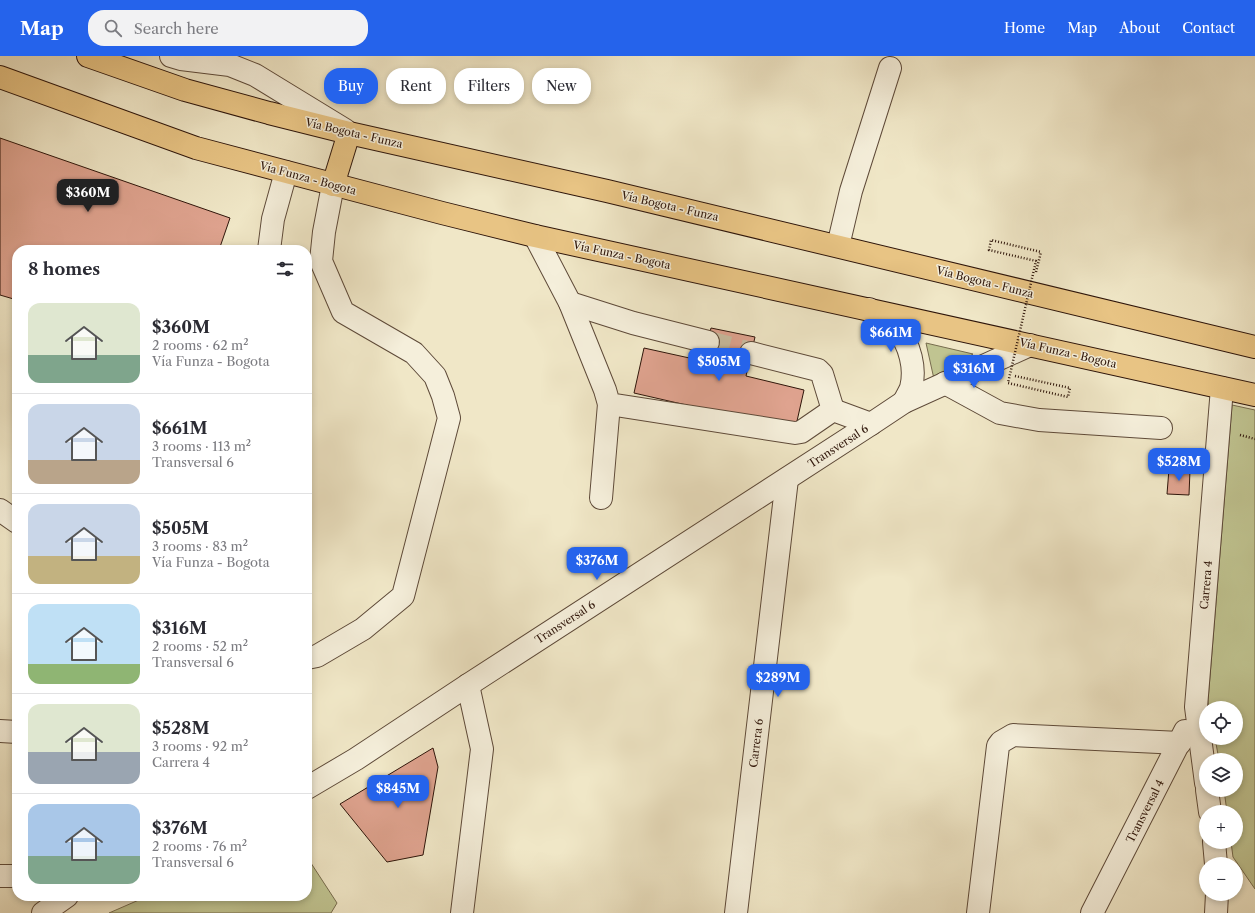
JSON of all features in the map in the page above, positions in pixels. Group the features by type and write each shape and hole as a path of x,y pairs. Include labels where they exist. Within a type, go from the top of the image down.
{"main road":[{"name":"Vía Bogota - Funza","path":"88,56 185,90 269,113 607,191 1255,347"},
{"name":"Vía Funza - Bogota","path":"0,77 196,148 333,185 535,236 1255,395"},
{"path":"333,185 349,132"}],"street":[{"path":"171,56 181,59 231,60 349,132"},
{"path":"838,246 851,192 890,68"},
{"path":"270,245 273,219 286,172"},
{"path":"312,657 317,656 363,629 403,596 449,418 443,396 435,376 414,353 343,312 321,261 324,232 333,185"},
{"path":"535,236 570,303 605,390 609,404 602,498"},
{"path":"570,303 633,323 708,342"},
{"path":"869,310 896,329 905,342 911,357 913,373 910,388 904,402"},
{"name":"Transversal 6","path":"312,785 356,759 904,402 1030,345"},
{"path":"751,353 818,370 822,374 833,410"},
{"path":"945,383 1000,413 1039,420 1161,428"},
{"name":"Carrera 4","path":"1202,753 1196,707 1222,388"},
{"path":"609,404 795,433 801,432 833,410"},
{"path":"833,410 871,424"},
{"name":"Carrera 6","path":"736,913 787,479"},
{"path":"0,510 12,518"},
{"path":"462,913 482,749 468,685"},
{"name":"Transversal 4","path":"1092,913 1180,743 1196,707"},
{"path":"0,731 12,732"},
{"path":"978,913 998,746 1001,742 1013,735 1180,743"},
{"path":"0,876 12,876"},
{"path":"43,913 60,901"},
{"path":"1216,913 1217,901"}],"path":[{"path":"1015,376 1070,388 1068,397 1008,383 1036,261 989,250 991,240 1041,252"},
{"path":"1236,435 1255,439"}],"green space":[{"path":"926,343 973,354 934,379"},
{"path":"1232,405 1255,410 1255,889 1243,872 1243,857 1233,857 1232,849 1243,849 1243,805 1226,805 1225,797 1243,797 1243,753 1218,753 1216,745 1243,745 1243,701 1208,701"},
{"path":"312,865 337,903 331,913 109,913 137,901 312,901"}],"building":[{"path":"0,138 230,218 221,245 12,245 12,299 0,295"},
{"path":"711,328 755,337 746,376 804,390 795,430 634,393 644,348 703,361"},
{"path":"1169,469 1190,470 1189,495 1167,494"},
{"path":"433,748 438,767 423,855 387,862 340,804"}],"tunnel":[{"path":"708,342 751,353"}]}
